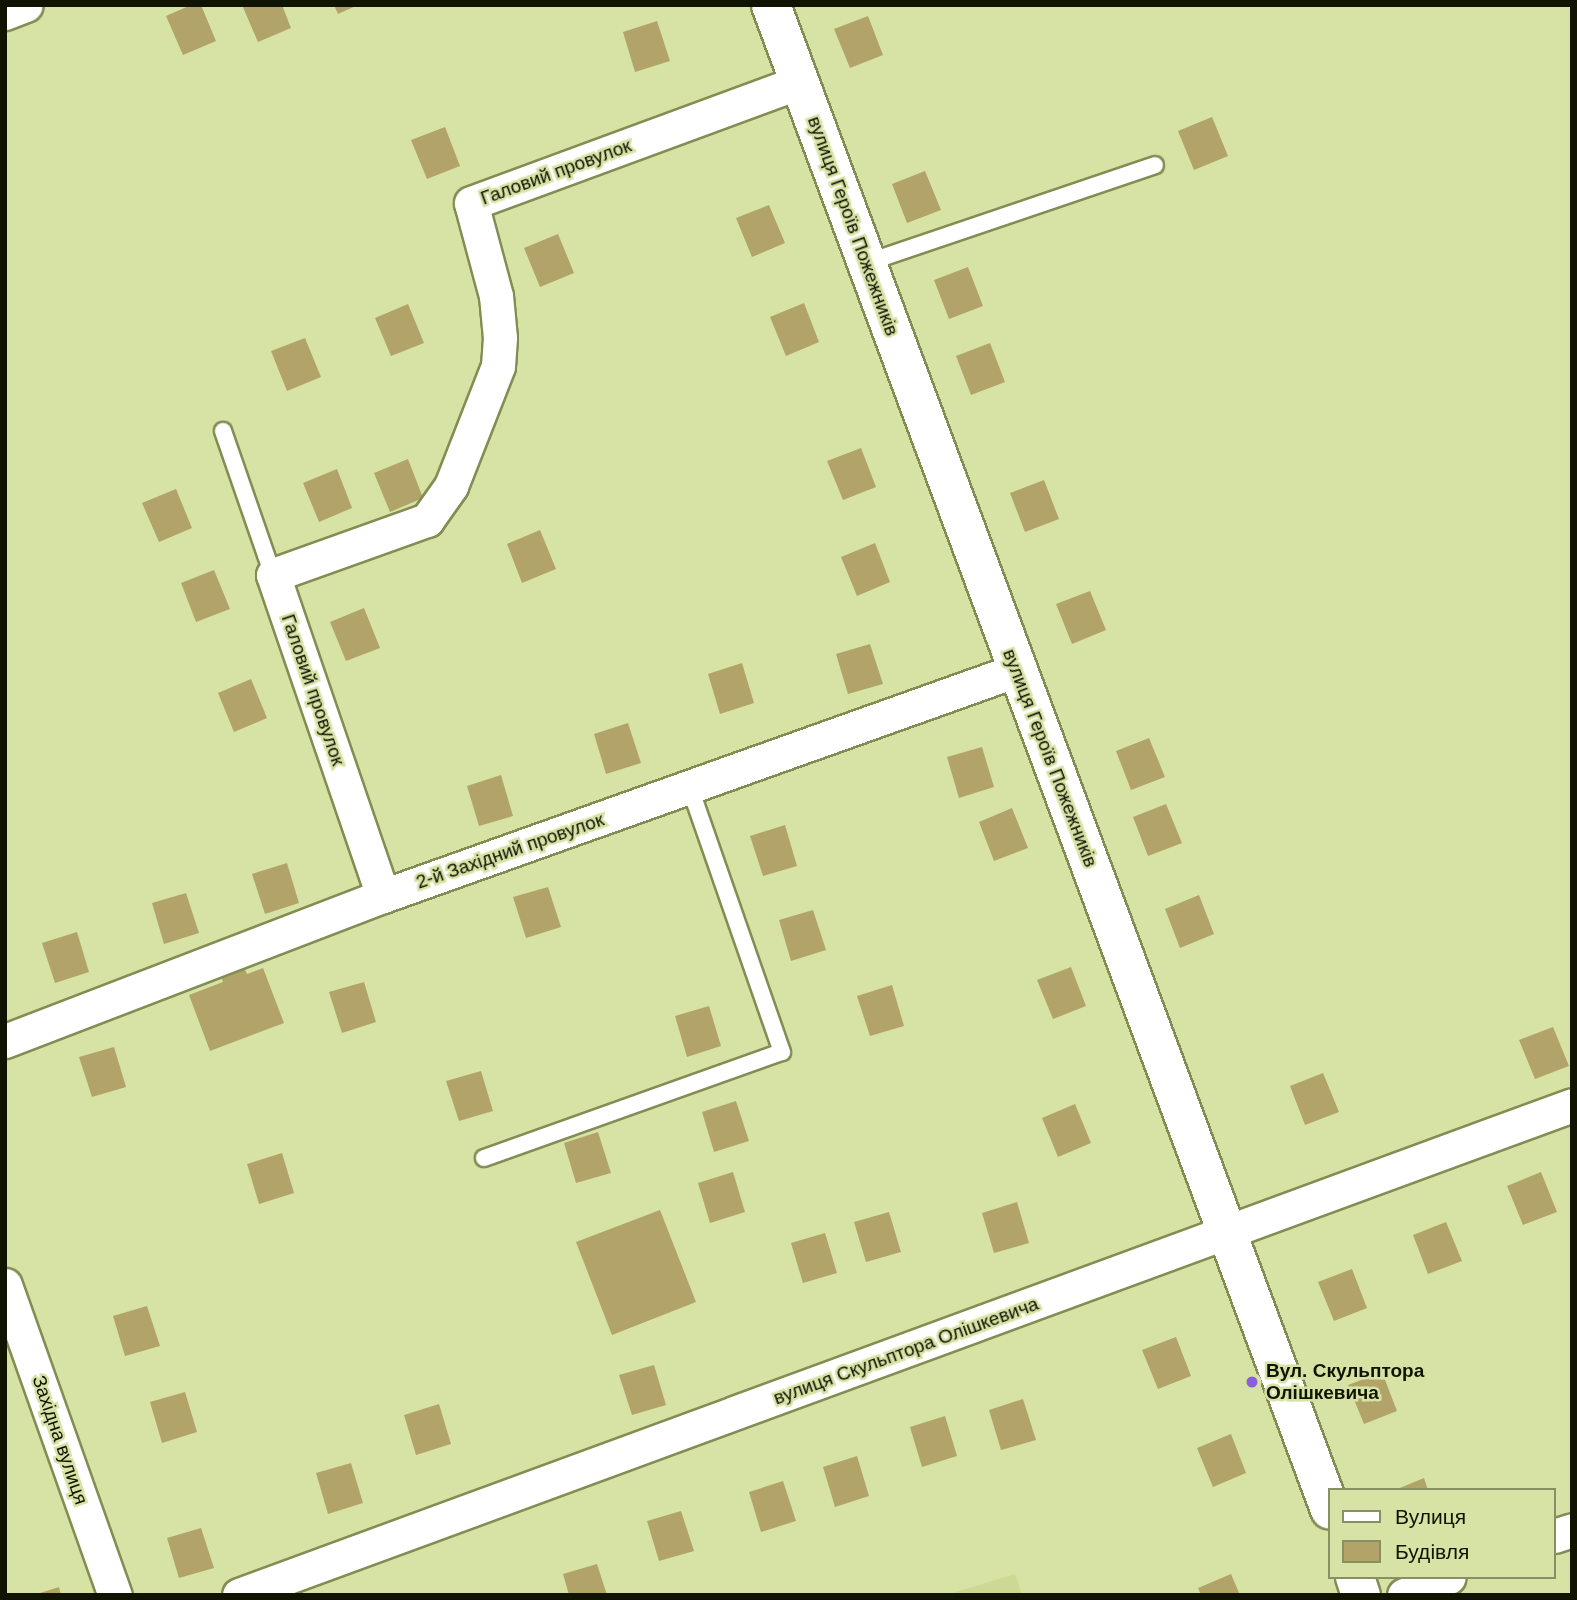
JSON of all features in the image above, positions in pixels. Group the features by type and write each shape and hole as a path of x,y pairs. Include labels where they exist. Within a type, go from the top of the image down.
{"street":[{"path":"5,13 26,5"},
{"name":"вулиця Героїв Пожежників","path":"771,5 1328,1505"},
{"name":"Галовий провулок","path":"383,896 273,575 427,520 452,486 498,366 500,338 496,296 471,203 800,82"},
{"name":"2-й Західний провулок","path":"5,1041 383,896 1017,670"},
{"name":"вулиця Скульптора Олішкевича","path":"239,1595 1228,1234 1572,1105"},
{"name":"Західна вулиця","path":"5,1285 115,1595"},
{"path":"1404,1595 1444,1579"}],"lane":[{"path":"866,263 1155,165"},
{"path":"223,431 273,575"},
{"path":"484,1158 782,1052 690,788"}],"shaded area":[{"path":"1015,1574 1022,1595 946,1595"}],"building":[{"path":"191,5 201,5 216,41 183,55 166,16"},
{"path":"242,5 282,5 291,28 258,42"},
{"path":"334,5 358,5 338,14"},
{"path":"868,16 883,55 850,68 834,29"},
{"path":"657,21 670,61 635,72 623,32"},
{"path":"1212,117 1228,156 1194,170 1178,131"},
{"path":"445,127 460,166 427,179 411,140"},
{"path":"925,171 941,210 907,223 892,184"},
{"path":"769,205 785,243 752,257 736,218"},
{"path":"558,234 574,273 540,287 524,248"},
{"path":"968,267 983,306 949,319 934,280"},
{"path":"804,303 819,342 786,356 770,317"},
{"path":"408,304 424,343 391,356 375,318"},
{"path":"305,338 321,377 287,391 271,351"},
{"path":"990,343 1005,382 971,395 956,356"},
{"path":"861,448 876,487 843,500 827,461"},
{"path":"408,459 423,498 390,512 374,473"},
{"path":"337,469 352,508 319,522 303,483"},
{"path":"1044,480 1059,519 1025,532 1010,493"},
{"path":"176,489 192,528 159,542 142,503"},
{"path":"540,530 556,569 522,583 507,544"},
{"path":"875,543 890,582 857,596 841,557"},
{"path":"214,570 230,609 196,622 181,583"},
{"path":"1090,591 1106,630 1072,644 1056,604"},
{"path":"364,608 380,648 346,661 330,622"},
{"path":"870,644 883,684 848,694 836,654"},
{"path":"742,663 754,703 720,714 708,674"},
{"path":"251,679 267,718 234,732 218,693"},
{"path":"628,723 641,763 606,774 594,734"},
{"path":"1149,738 1165,777 1131,790 1116,751"},
{"path":"982,747 994,787 959,798 947,757"},
{"path":"501,775 513,816 479,826 467,786"},
{"path":"1166,804 1182,843 1148,856 1133,817"},
{"path":"1012,808 1028,848 994,861 979,822"},
{"path":"785,825 797,866 763,876 750,836"},
{"path":"287,863 299,903 265,914 252,874"},
{"path":"548,887 561,927 526,938 513,897"},
{"path":"186,893 199,933 164,944 152,903"},
{"path":"1199,895 1214,934 1180,948 1165,909"},
{"path":"813,910 826,950 791,961 779,920"},
{"path":"77,932 89,972 55,983 42,943"},
{"path":"244,967 247,974 263,968 284,1023 210,1051 189,995 223,982 221,976"},
{"path":"1071,967 1086,1006 1053,1019 1037,980"},
{"path":"364,982 376,1022 342,1033 329,992"},
{"path":"892,985 904,1026 870,1036 857,996"},
{"path":"709,1006 721,1046 687,1057 675,1016"},
{"path":"1553,1027 1569,1066 1535,1079 1519,1040"},
{"path":"114,1047 126,1087 92,1097 79,1057"},
{"path":"481,1071 493,1111 459,1121 446,1081"},
{"path":"1323,1073 1339,1112 1305,1125 1290,1086"},
{"path":"736,1101 749,1141 714,1152 702,1112"},
{"path":"1075,1104 1091,1143 1058,1157 1042,1118"},
{"path":"598,1132 611,1173 576,1183 564,1143"},
{"path":"282,1153 294,1193 259,1204 247,1164"},
{"path":"733,1172 745,1212 710,1223 698,1183"},
{"path":"1541,1172 1557,1212 1523,1225 1507,1186"},
{"path":"1017,1202 1029,1243 994,1253 982,1213"},
{"path":"660,1210 696,1302 612,1335 576,1242"},
{"path":"889,1212 901,1252 866,1262 854,1222"},
{"path":"1446,1222 1462,1261 1428,1274 1413,1235"},
{"path":"825,1233 837,1273 803,1283 791,1243"},
{"path":"1352,1269 1367,1308 1334,1321 1318,1282"},
{"path":"147,1306 160,1346 125,1356 113,1316"},
{"path":"1176,1337 1191,1376 1158,1389 1142,1350"},
{"path":"654,1365 666,1405 632,1415 619,1375"},
{"path":"1382,1372 1397,1411 1364,1424 1348,1385"},
{"path":"185,1392 197,1432 162,1443 150,1402"},
{"path":"1023,1399 1036,1440 1001,1450 989,1410"},
{"path":"439,1404 451,1444 416,1455 404,1415"},
{"path":"945,1416 957,1456 922,1467 910,1427"},
{"path":"1231,1434 1246,1473 1213,1487 1197,1448"},
{"path":"857,1456 869,1496 835,1507 823,1467"},
{"path":"351,1463 363,1503 328,1514 316,1473"},
{"path":"1424,1478 1427,1488 1400,1488"},
{"path":"783,1481 796,1521 761,1532 749,1492"},
{"path":"681,1511 694,1551 659,1561 647,1521"},
{"path":"201,1528 214,1568 179,1578 167,1538"},
{"path":"597,1564 607,1595 569,1595 563,1574"},
{"path":"1231,1574 1240,1595 1201,1595 1198,1588"},
{"path":"59,1587 61,1595 37,1595 37,1594"}],"place":[{"name":"Вул. Скульптора Олішкевича","path":"1252,1382"}]}
